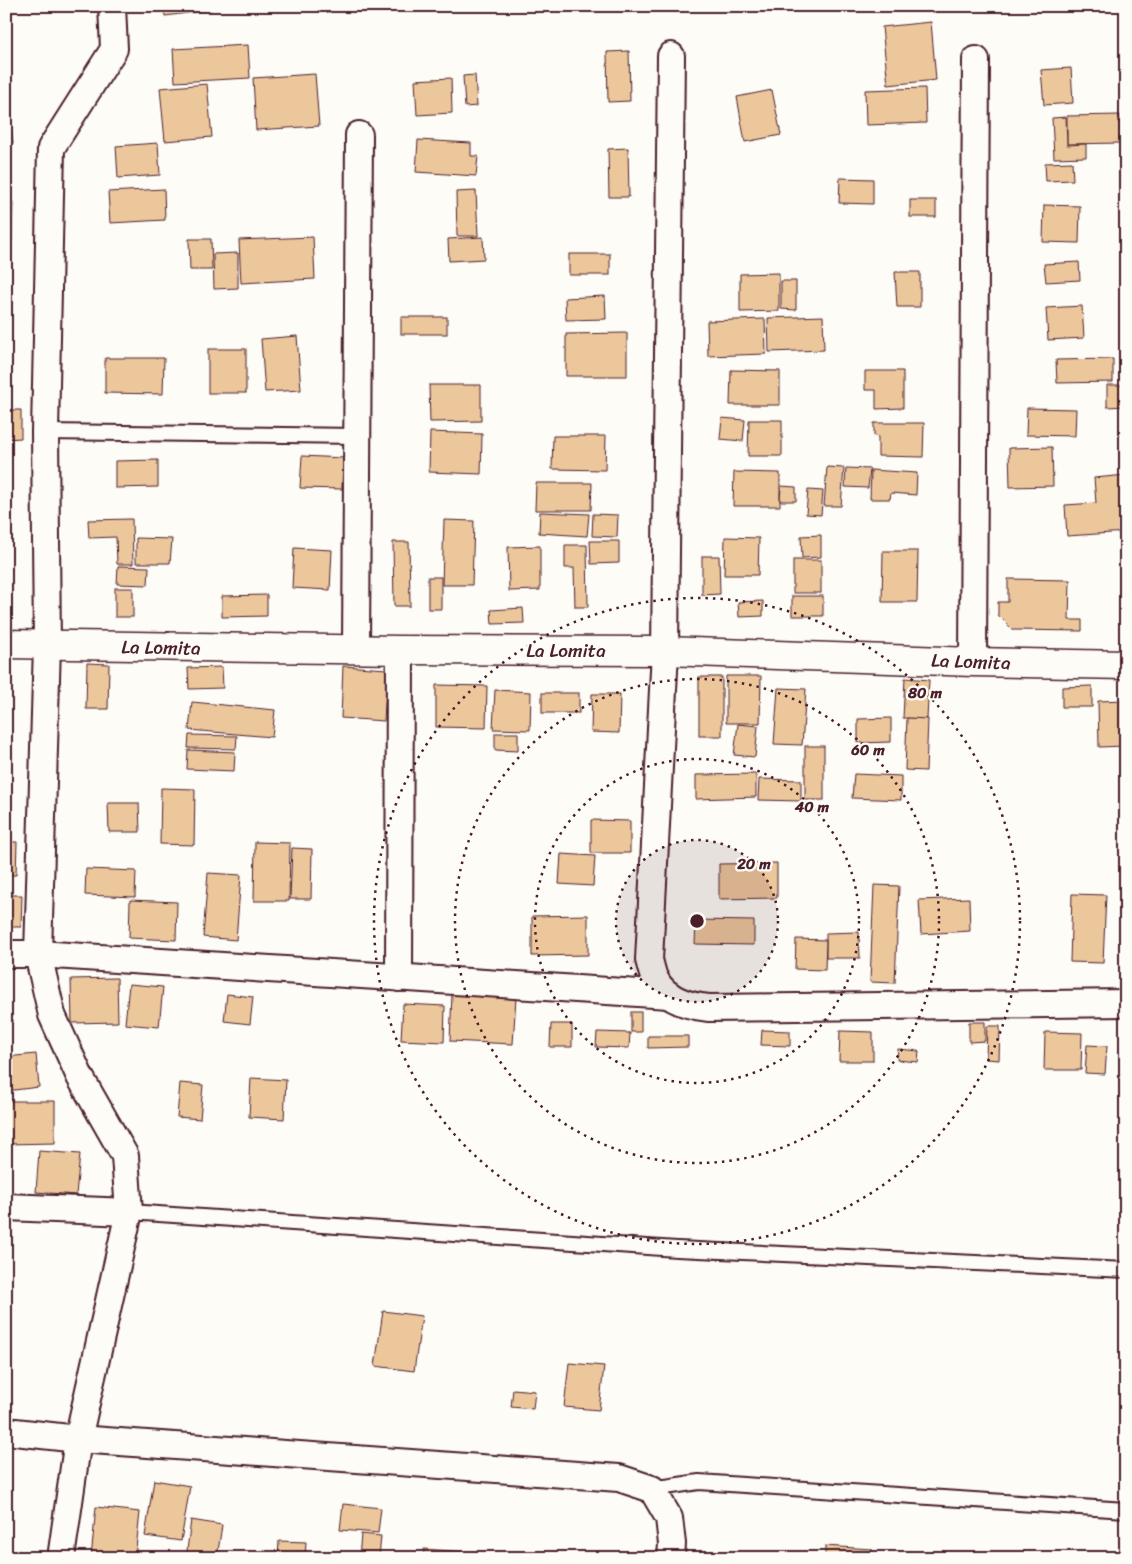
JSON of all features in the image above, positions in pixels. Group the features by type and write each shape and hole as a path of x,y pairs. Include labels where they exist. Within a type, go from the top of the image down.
{"street":[{"path":"61,1558 78,1439 129,1212 125,1156 80,1078 52,1015 38,954 47,645 45,432 51,148 114,49 112,6"},
{"path":"671,56 665,651 649,960 655,980 669,995 690,1006 709,1008 1126,1003"},
{"path":"973,662 976,60"},
{"path":"356,649 360,135"},
{"name":"La Lomita","path":"6,644 400,650 665,651 973,662 1126,665"},
{"path":"399,978 400,650"},
{"path":"6,954 38,954 669,995"},
{"path":"6,1207 129,1212"},
{"path":"6,1431 78,1439 620,1478 652,1489 670,1518 671,1558"}],"lane":[{"path":"45,432 358,436"},
{"path":"129,1212 677,1249 1126,1270"},
{"path":"652,1489 699,1482 1126,1510"}],"building":[{"path":"163,6 210,6 211,10 165,16"},
{"path":"931,22 936,80 888,85 882,27"},
{"path":"248,45 250,78 175,82 173,49"},
{"path":"629,51 630,101 608,102 607,52"},
{"path":"1071,68 1073,103 1044,105 1041,70"},
{"path":"315,74 319,126 256,130 253,78"},
{"path":"475,75 477,106 465,107 463,76"},
{"path":"451,78 452,113 417,115 415,80"},
{"path":"207,84 212,137 165,141 160,88"},
{"path":"925,88 926,123 866,125 865,90"},
{"path":"772,90 781,135 745,142 737,97"},
{"path":"6,109 9,109 13,143 6,144"},
{"path":"1120,115 1120,143 1067,144 1067,116"},
{"path":"1066,117 1067,145 1086,144 1086,157 1054,158 1052,118"},
{"path":"418,140 471,143 471,156 478,156 476,176 416,172"},
{"path":"158,143 160,175 118,178 116,146"},
{"path":"628,148 629,197 609,197 608,149"},
{"path":"1072,162 1073,180 1046,181 1045,163"},
{"path":"840,178 873,179 873,204 839,203"},
{"path":"164,189 165,220 110,223 108,192"},
{"path":"476,191 478,236 457,236 456,192"},
{"path":"910,200 936,200 936,217 910,217"},
{"path":"6,202 13,202 12,242 6,243"},
{"path":"1044,205 1080,206 1079,243 1043,242"},
{"path":"313,237 315,279 241,283 239,240"},
{"path":"483,237 484,259 449,261 448,239"},
{"path":"189,239 211,239 212,270 190,270"},
{"path":"6,253 10,282 6,283"},
{"path":"238,253 238,288 214,289 213,254"},
{"path":"569,254 610,254 610,275 569,275"},
{"path":"1079,262 1080,280 1046,282 1044,264"},
{"path":"895,272 920,272 920,307 897,307"},
{"path":"779,273 779,311 740,312 740,274"},
{"path":"781,281 796,281 796,310 781,309"},
{"path":"605,296 606,319 566,320 565,298"},
{"path":"1082,306 1084,338 1048,340 1046,308"},
{"path":"823,316 824,350 769,352 768,318"},
{"path":"401,317 447,317 447,334 401,334"},
{"path":"765,319 766,354 708,356 707,321"},
{"path":"627,333 627,376 566,376 566,334"},
{"path":"297,336 301,390 265,392 261,339"},
{"path":"208,349 246,349 246,393 208,393"},
{"path":"105,358 164,358 163,394 105,393"},
{"path":"1113,359 1113,382 1057,383 1056,360"},
{"path":"731,370 780,371 780,405 730,405"},
{"path":"865,371 903,371 903,408 876,409 876,390 865,390"},
{"path":"429,385 481,385 481,421 430,422"},
{"path":"1107,385 1126,385 1126,406 1107,407"},
{"path":"1027,408 1076,409 1075,436 1026,435"},
{"path":"6,410 21,410 21,438 6,439"},
{"path":"722,418 745,420 743,441 720,439"},
{"path":"749,420 782,420 782,456 748,456"},
{"path":"874,423 924,423 923,457 878,456 878,437 874,436"},
{"path":"430,432 482,434 481,474 429,472"},
{"path":"553,436 606,436 605,470 552,469"},
{"path":"1052,447 1053,486 1010,487 1009,448"},
{"path":"302,456 343,458 342,489 300,488"},
{"path":"158,460 158,487 115,488 115,461"},
{"path":"827,467 844,468 841,506 824,506"},
{"path":"846,468 870,469 868,488 845,487"},
{"path":"871,470 917,473 916,495 891,493 890,499 870,499"},
{"path":"734,472 780,473 780,506 733,506"},
{"path":"1126,475 1126,532 1067,536 1065,505 1096,503 1094,478"},
{"path":"536,483 592,483 591,510 535,510"},
{"path":"781,486 796,487 796,501 780,501"},
{"path":"808,490 823,491 821,515 806,514"},
{"path":"540,512 589,514 587,536 539,533"},
{"path":"593,514 618,515 617,537 592,536"},
{"path":"132,519 133,564 117,564 116,537 89,538 88,520"},
{"path":"444,520 474,521 472,585 442,585"},
{"path":"821,535 821,557 802,558 801,536"},
{"path":"725,537 759,538 758,575 724,575"},
{"path":"136,538 172,539 170,563 136,563"},
{"path":"590,541 619,541 619,563 591,564"},
{"path":"393,542 409,542 410,606 394,606"},
{"path":"565,545 587,545 588,607 575,607 574,568 565,568"},
{"path":"540,546 540,590 509,591 508,547"},
{"path":"294,548 332,550 330,590 292,588"},
{"path":"883,551 918,551 917,602 882,602"},
{"path":"702,556 719,556 720,594 702,595"},
{"path":"793,560 821,560 821,593 793,593"},
{"path":"118,566 149,567 148,585 117,584"},
{"path":"428,577 441,577 441,609 428,609"},
{"path":"1008,579 1070,580 1069,620 1082,620 1082,631 1013,630 998,615 998,602 1008,602"},
{"path":"1126,580 1126,629 1121,628"},
{"path":"115,588 133,588 133,617 115,617"},
{"path":"267,595 267,616 222,617 222,596"},
{"path":"792,596 823,596 823,616 792,616"},
{"path":"763,601 763,616 739,617 738,602"},
{"path":"523,608 524,623 492,624 491,610"},
{"path":"87,663 109,664 108,709 86,709"},
{"path":"343,666 387,669 384,721 341,718"},
{"path":"222,667 223,688 189,689 188,668"},
{"path":"726,676 761,676 760,723 726,723"},
{"path":"699,677 722,677 722,736 699,736"},
{"path":"905,678 929,680 927,719 903,718"},
{"path":"436,685 487,686 486,728 436,727"},
{"path":"1092,686 1092,707 1062,707 1062,687"},
{"path":"778,688 806,689 802,745 774,744"},
{"path":"495,690 531,692 530,730 493,729"},
{"path":"542,693 579,693 579,713 542,713"},
{"path":"592,694 620,694 619,733 591,732"},
{"path":"1126,700 1126,746 1099,747 1098,701"},
{"path":"192,702 275,710 272,737 189,730"},
{"path":"891,718 891,742 858,743 858,719"},
{"path":"907,718 928,719 926,771 905,770"},
{"path":"738,724 758,726 755,757 734,755"},
{"path":"495,733 518,733 518,751 495,750"},
{"path":"189,735 237,736 236,749 188,748"},
{"path":"805,746 824,746 824,800 805,800"},
{"path":"188,750 235,752 234,771 187,769"},
{"path":"756,774 756,797 696,799 696,775"},
{"path":"854,774 901,776 901,800 852,798"},
{"path":"759,779 801,780 801,801 758,800"},
{"path":"161,788 195,789 194,845 160,844"},
{"path":"108,803 139,803 140,832 109,832"},
{"path":"591,820 630,821 630,853 591,853"},
{"path":"6,842 17,842 16,875 6,875"},
{"path":"255,842 290,843 289,901 254,901"},
{"path":"292,848 312,849 311,899 290,899"},
{"path":"561,854 595,856 593,886 559,884"},
{"path":"777,863 777,898 719,899 719,864"},
{"path":"86,869 136,871 135,897 85,895"},
{"path":"208,873 241,875 236,940 203,937"},
{"path":"874,885 899,886 895,983 870,982"},
{"path":"1072,894 1106,895 1103,963 1070,962"},
{"path":"6,895 22,895 21,927 6,927"},
{"path":"969,898 970,931 921,934 919,900"},
{"path":"130,900 177,902 176,940 129,938"},
{"path":"588,915 588,955 532,956 532,916"},
{"path":"696,920 754,921 754,945 695,944"},
{"path":"859,932 860,958 826,958 826,933"},
{"path":"796,939 826,940 825,970 795,969"},
{"path":"117,978 118,1022 72,1023 71,979"},
{"path":"129,984 163,987 159,1027 125,1024"},
{"path":"227,994 253,997 250,1024 224,1021"},
{"path":"452,994 516,997 513,1044 450,1041"},
{"path":"403,1004 445,1006 444,1042 401,1040"},
{"path":"631,1012 641,1012 641,1032 631,1032"},
{"path":"969,1022 985,1022 985,1041 969,1042"},
{"path":"551,1024 572,1024 572,1047 550,1047"},
{"path":"987,1026 1000,1026 999,1060 986,1059"},
{"path":"762,1030 790,1031 790,1046 761,1045"},
{"path":"840,1031 873,1032 873,1061 839,1061"},
{"path":"597,1032 630,1033 629,1048 596,1047"},
{"path":"1045,1032 1082,1033 1081,1070 1044,1070"},
{"path":"648,1036 688,1036 688,1047 648,1048"},
{"path":"1087,1045 1107,1046 1105,1074 1085,1073"},
{"path":"898,1049 919,1051 918,1062 897,1060"},
{"path":"36,1054 39,1087 6,1091 6,1057"},
{"path":"251,1078 286,1080 284,1119 249,1117"},
{"path":"180,1083 203,1085 200,1119 177,1117"},
{"path":"6,1101 55,1101 55,1143 6,1144"},
{"path":"39,1151 80,1154 76,1195 36,1192"},
{"path":"383,1311 422,1316 414,1371 375,1366"},
{"path":"569,1363 604,1366 599,1410 564,1407"},
{"path":"513,1389 535,1391 533,1409 511,1407"},
{"path":"154,1480 190,1486 181,1541 145,1536"},
{"path":"343,1504 381,1508 378,1533 340,1530"},
{"path":"96,1507 140,1512 135,1558 91,1558"},
{"path":"191,1520 222,1525 217,1558 186,1558"},
{"path":"361,1534 381,1536 379,1558 359,1558"},
{"path":"279,1541 306,1542 305,1558 278,1558"},
{"path":"825,1546 872,1549 871,1558 825,1558"},
{"path":"424,1549 465,1552 464,1558 423,1558"},
{"path":"974,1554 1011,1558 974,1558"}]}
